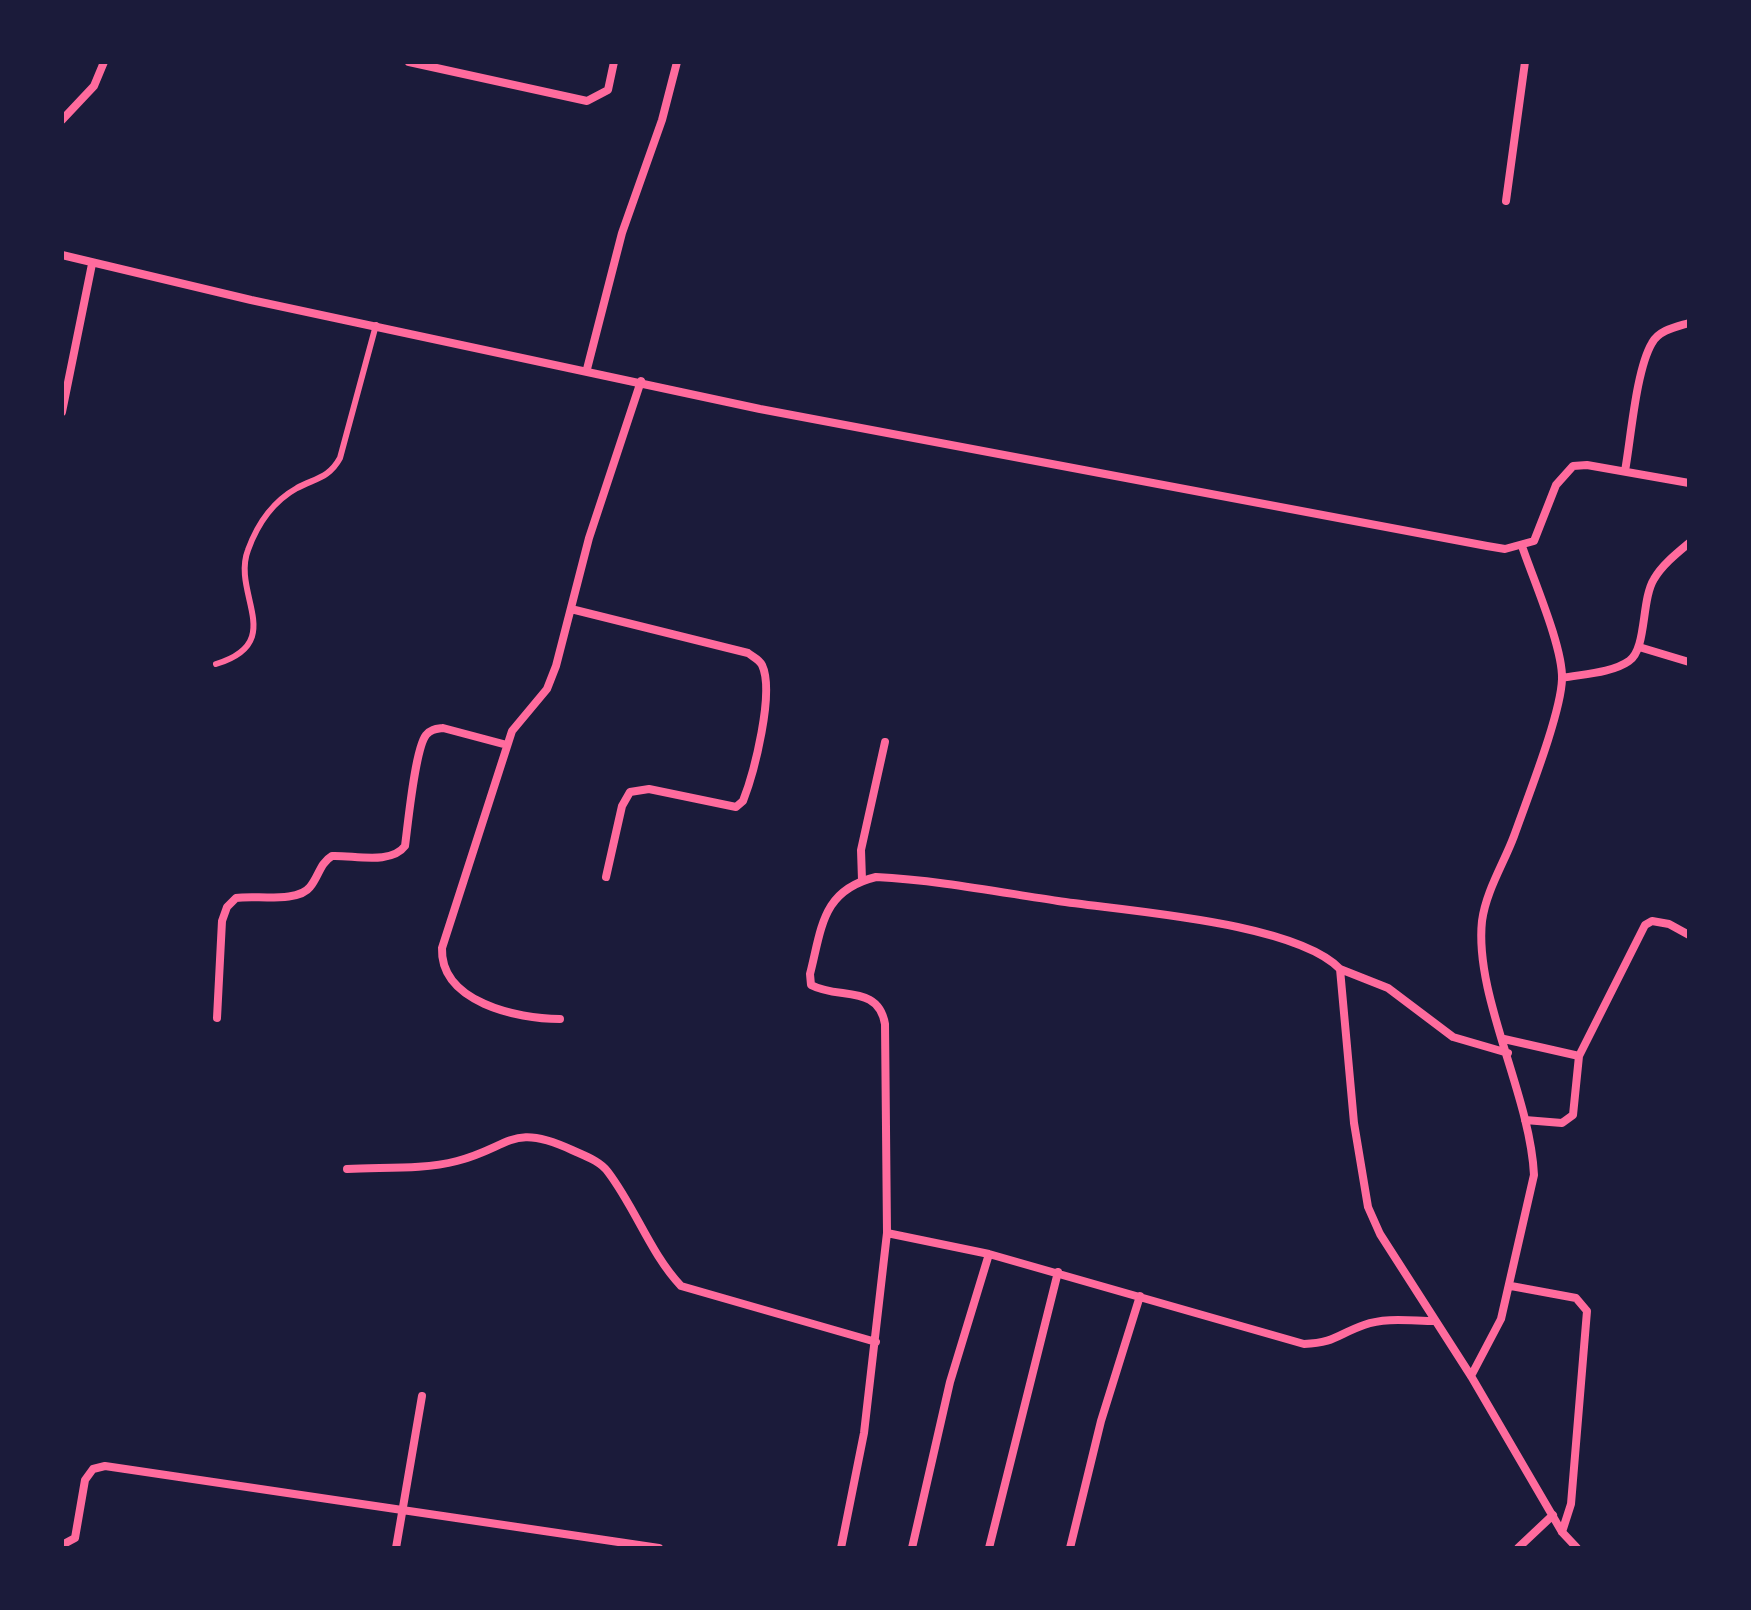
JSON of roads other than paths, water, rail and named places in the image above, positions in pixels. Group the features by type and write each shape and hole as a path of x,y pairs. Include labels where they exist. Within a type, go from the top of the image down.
{"street":[{"path":"62,120 94,86 104,62"},
{"path":"409,62 587,101 608,90 614,62"},
{"path":"587,369 622,233 662,120 677,62"},
{"path":"1506,201 1525,62"},
{"path":"62,255 376,325 987,453 1487,546 1522,546 1534,541 1556,485 1573,466 1587,465 1689,483"},
{"path":"62,412 92,264"},
{"path":"1625,471 1644,364 1652,342 1663,332 1689,323"},
{"path":"560,1019 531,1019 500,1011 452,982 441,965 442,948 507,745 518,720 547,689 589,538 641,381"},
{"path":"1562,678 1619,666 1632,659 1639,647 1644,608 1654,578 1689,543"},
{"path":"1471,1376 1493,1340 1511,1286 1534,1175 1525,1120 1486,978 1482,919 1517,826 1562,678 1522,546"},
{"path":"571,609 748,653 760,661 765,675 766,700 743,801 736,807 649,789 630,792 622,806 606,877"},
{"path":"1639,647 1689,662"},
{"path":"217,1018 222,921 227,907 236,898 299,895 309,890 324,860 332,856 388,857 400,853 405,846 420,753 425,736 433,729 466,733 507,745"},
{"path":"862,880 861,850 885,742"},
{"path":"841,1548 876,1342 887,1233 883,1009 874,1000 820,990 811,985 810,974 833,899 862,880 876,877 1226,926 1301,945 1330,959 1340,969 1388,988 1453,1037 1508,1053"},
{"path":"1525,1120 1570,1120 1579,1056 1645,925 1652,921 1669,924 1689,935"},
{"path":"1340,969 1354,1123 1368,1207 1380,1234 1471,1376 1562,1532 1577,1548"},
{"path":"1504,1039 1579,1056"},
{"path":"347,1169 436,1165 460,1161 518,1136 547,1138 593,1159 607,1170 642,1224 662,1266 681,1286 876,1342"},
{"path":"887,1233 1058,1272 1304,1344 1326,1343 1361,1326 1383,1320 1435,1321"},
{"path":"912,1548 950,1382 989,1254"},
{"path":"989,1548 1058,1272"},
{"path":"1511,1286 1576,1298 1587,1311 1571,1504 1562,1532"},
{"path":"1070,1548 1101,1421 1140,1296"},
{"path":"396,1548 422,1396"},
{"path":"62,1545 75,1538 85,1480 93,1469 105,1466 659,1548"},
{"path":"1518,1548 1553,1515"}],"lane":[{"path":"216,664 238,657 252,638 253,605 246,555 258,526 277,502 297,488 332,473 340,458 376,325"}]}
